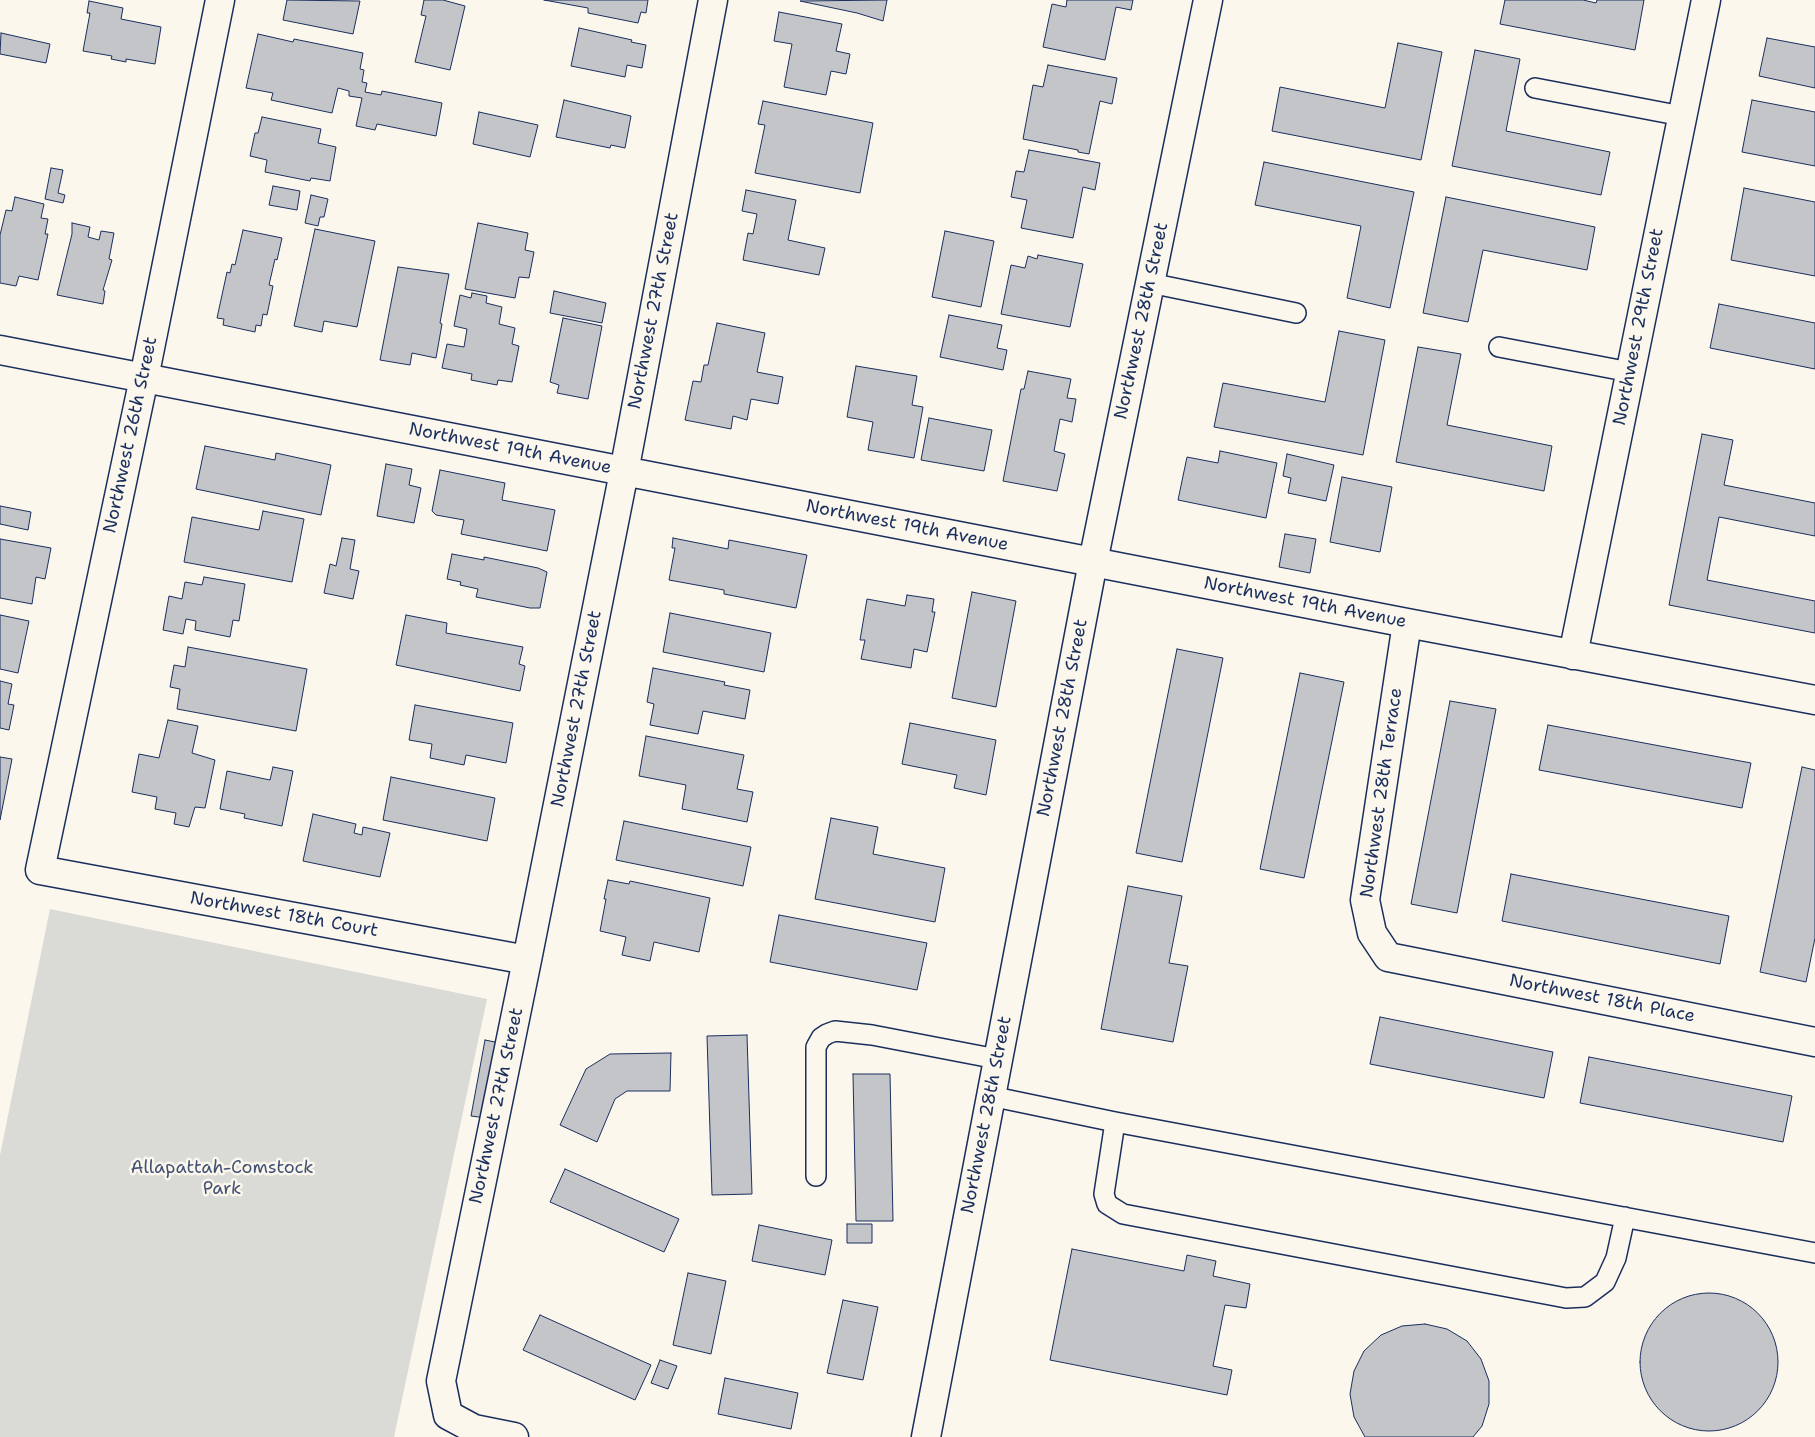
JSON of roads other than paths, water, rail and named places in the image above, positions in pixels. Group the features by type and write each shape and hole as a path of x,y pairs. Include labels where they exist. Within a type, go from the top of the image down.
{"street":[{"name":"Northwest 26th Street","path":"40,870 144,378 220,0"},
{"name":"Northwest 27th Street","path":"514,1437 474,1429 448,1415 440,1381 528,960 624,472 713,0"},
{"name":"Northwest 28th Street","path":"926,1437 1092,562 1208,0"},
{"name":"Northwest 29th Street","path":"1573,655 1706,0"},
{"name":"Northwest 19th Avenue","path":"0,350 1407,624 1815,700"},
{"name":"Northwest 28th Terrace","path":"1388,957 1372,933 1365,900 1407,624"},
{"name":"Northwest 18th Court","path":"40,870 528,960"},
{"name":"Northwest 18th Place","path":"1388,957 1815,1042"}],"lane":[{"path":"1535,88 1682,116"},
{"path":"1150,283 1296,313"},
{"path":"1499,347 1630,372"},
{"path":"816,1176 816,1047 827,1034 835,1031 872,1035 997,1058"},
{"path":"990,1096 1115,1122 1815,1253"},
{"path":"1115,1122 1104,1194 1107,1204 1123,1214 1566,1298 1585,1297 1605,1282 1616,1258 1625,1217"}],"park label":[{"name":"Allapattah-Comstock Park","path":"222,1178"}]}
